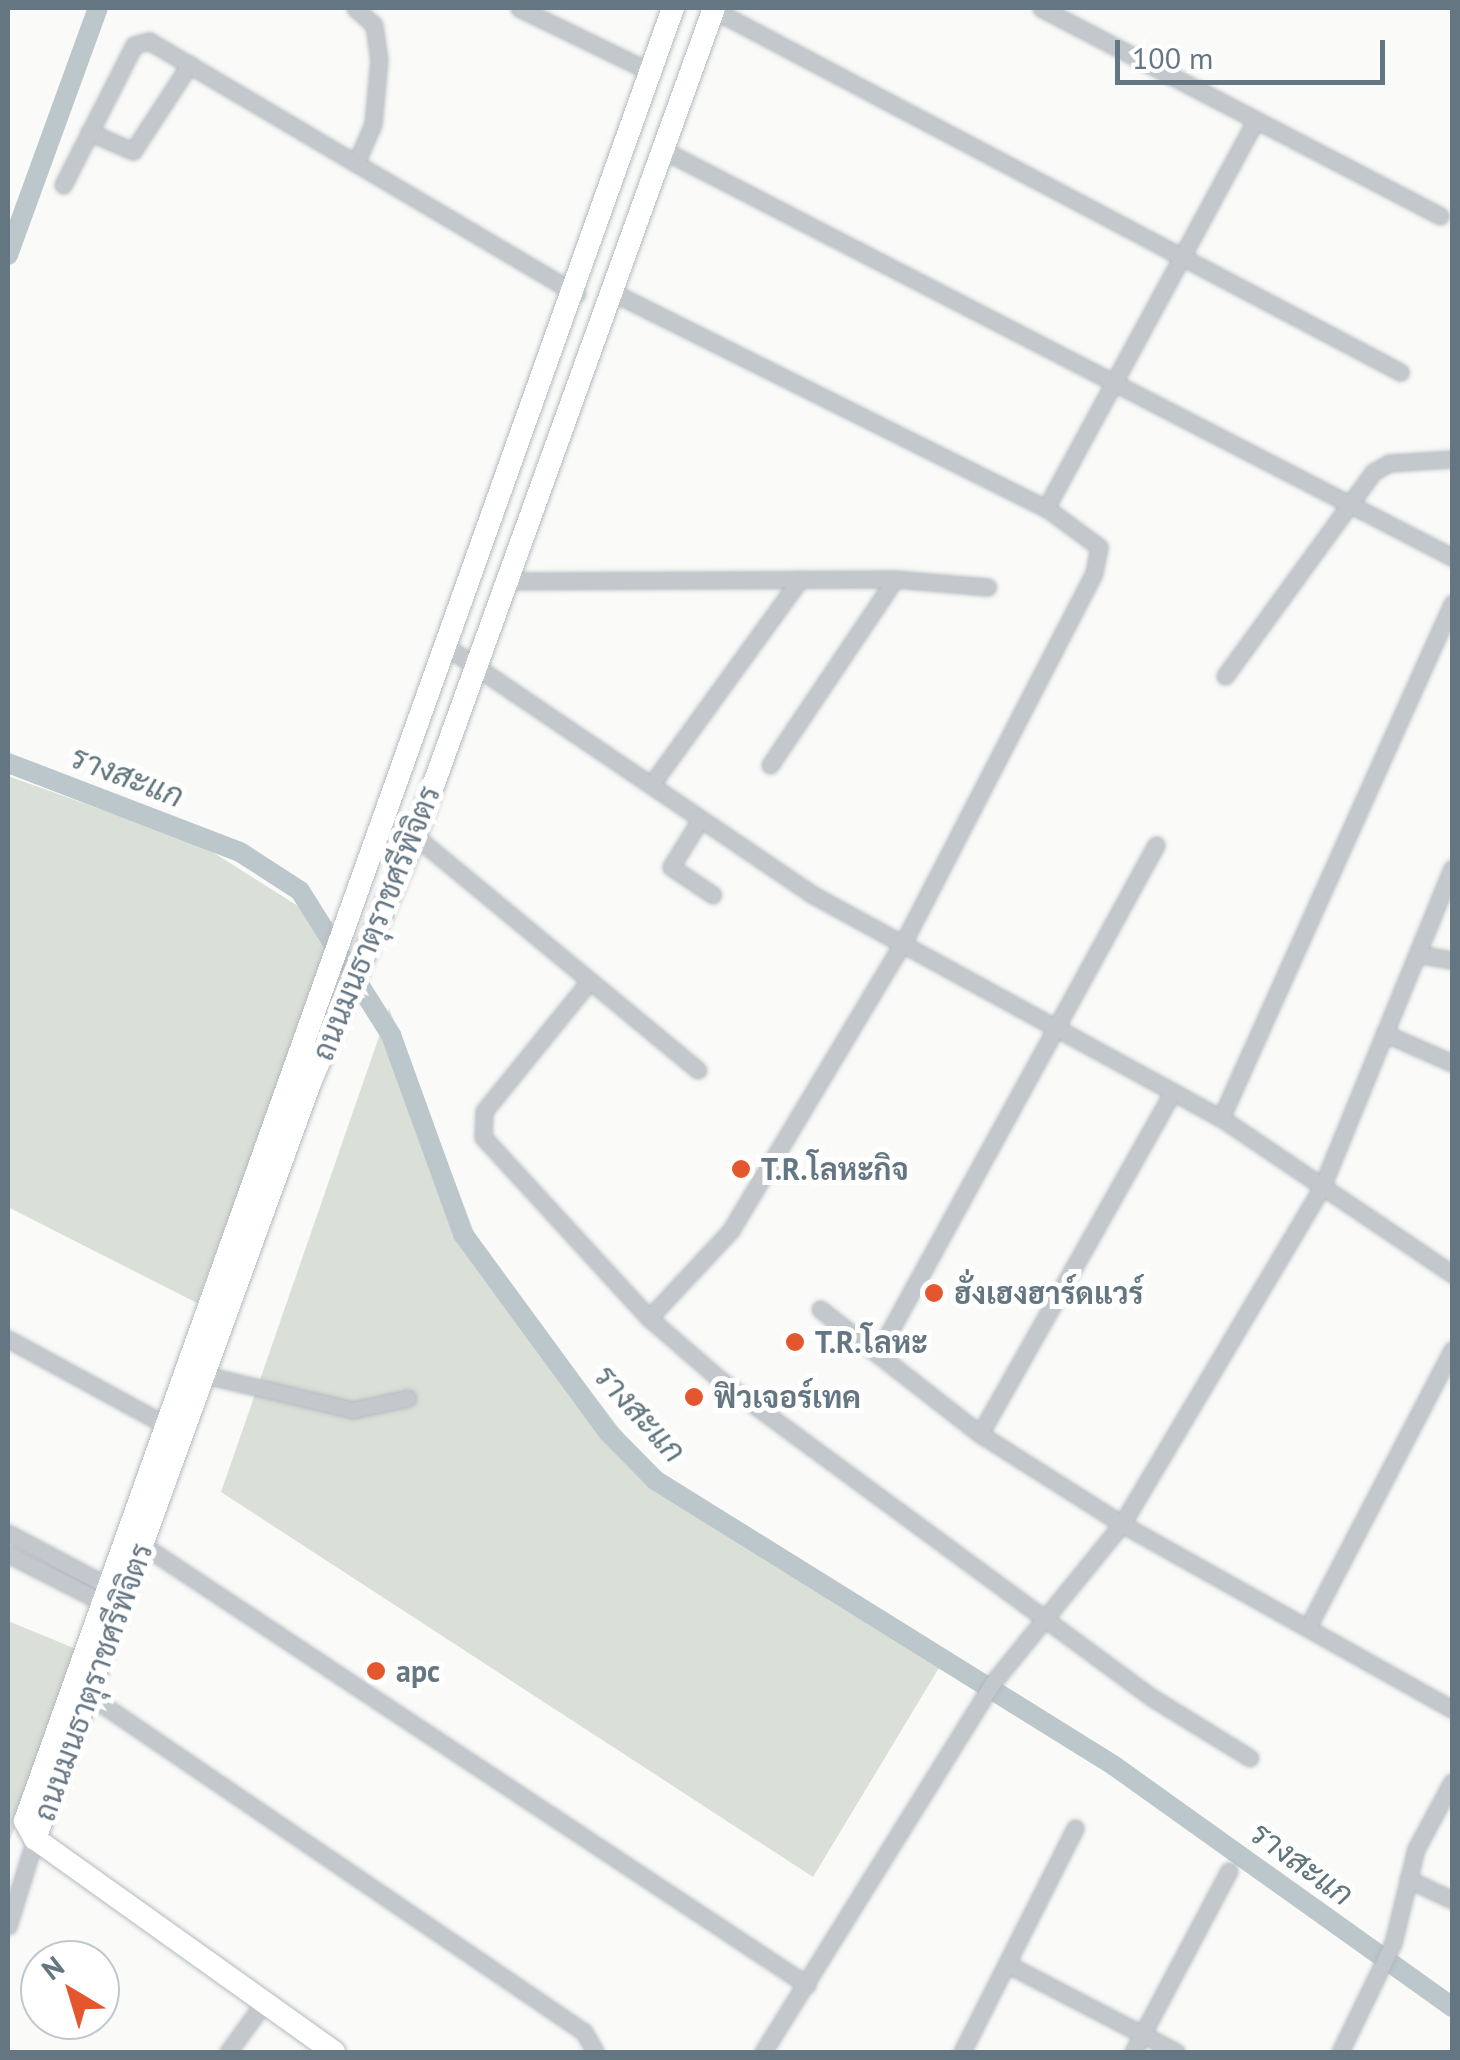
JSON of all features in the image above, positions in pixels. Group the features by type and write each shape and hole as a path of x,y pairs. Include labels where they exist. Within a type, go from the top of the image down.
{"street":[{"path":"354,8 374,25 379,60 373,124 356,163"},
{"path":"518,8 650,72"},
{"name":"ถนนมนธาตุราชศรีพิจิตร","path":"36,1839 25,1821 28,1806 103,1593 135,1540 205,1375 322,1030 317,998 386,824 576,294 673,8"},
{"path":"1040,8 1440,216"},
{"path":"714,9 1400,372"},
{"name":"ถนนมนธาตุราชศรีพิจิตร","path":"8,1926 88,1694 135,1540 164,1424 322,1030 362,970 415,836 714,9"},
{"path":"63,185 134,45 149,40 576,294"},
{"path":"89,132 133,151 190,64"},
{"path":"1046,508 1116,386 1255,122"},
{"path":"665,151 1452,557"},
{"path":"614,293 1046,508 1090,535 1099,560 905,939 731,1230 649,1318"},
{"path":"1224,676 1350,504 1389,463 1452,459"},
{"path":"651,784 800,579"},
{"path":"507,581 895,579 988,587"},
{"path":"770,765 895,579"},
{"path":"1221,1118 1452,604"},
{"path":"447,647 478,664 815,896 905,939 1221,1118 1452,1274"},
{"path":"700,820 671,867 713,895"},
{"path":"386,824 415,836 586,984 698,1070"},
{"path":"879,1351 1156,844"},
{"path":"763,2052 994,1680 1122,1524 1322,1187 1452,869"},
{"path":"343,931 376,930"},
{"path":"1417,954 1452,960"},
{"path":"586,984 478,1124 649,1318 723,1382 1046,1620 1250,1758"},
{"path":"1384,1033 1452,1062"},
{"path":"980,1434 1172,1092"},
{"path":"820,1309 879,1351 980,1434 1122,1524 1310,1623 1452,1709"},
{"path":"8,1339 164,1424"},
{"path":"1310,1623 1452,1350"},
{"path":"205,1375 353,1410 408,1398"},
{"path":"8,1533 103,1593"},
{"path":"135,1540 807,1985"},
{"path":"8,1554 103,1593"},
{"path":"88,1694 584,2032 596,2052"},
{"path":"1340,2052 1394,1944 1408,1879 1452,1782"},
{"path":"962,2052 1075,1828"},
{"path":"36,1839 334,2052"},
{"path":"1133,2052 1229,1870"},
{"path":"1408,1879 1452,1900"},
{"path":"1007,1964 1176,2052"},
{"path":"228,2052 263,2004"}],"shaded area":[{"path":"8,776 203,846 298,906 328,952 197,1303 8,1207"},
{"path":"389,1008 479,1245 648,1466 948,1653 813,1877 221,1492"},
{"path":"8,1621 81,1651 8,1845"}],"waterway":[{"path":"8,255 98,8"},
{"name":"รางสะแก","path":"8,763 240,852 300,891 391,1035 463,1234 608,1432 655,1480 1113,1765 1452,2007"}],"place":[{"name":"T.R.โลหะกิจ","path":"741,1169"},
{"name":"ฮั่งเฮงฮาร์ดแวร์","path":"934,1293"},
{"name":"T.R.โลหะ","path":"795,1342"},
{"name":"ฟิวเจอร์เทค","path":"694,1397"},
{"name":"apc","path":"376,1671"}]}
